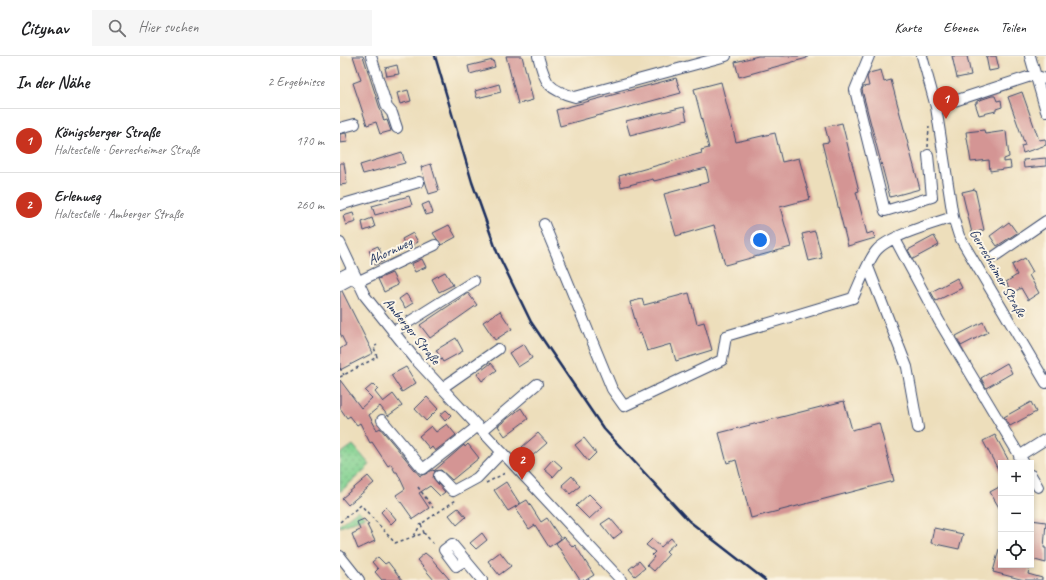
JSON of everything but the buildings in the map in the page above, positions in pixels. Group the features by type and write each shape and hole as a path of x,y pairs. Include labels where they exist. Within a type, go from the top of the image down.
{"street":[{"path":"371,56 387,107 392,113 397,128"},
{"path":"538,56 545,82 561,93 575,97 726,56"},
{"path":"869,56 855,90 885,211 932,196 928,155"},
{"name":"Gerresheimer Straße","path":"922,56 936,107 953,217 959,236 1046,383"},
{"path":"1030,56 1034,75 1046,111"},
{"path":"936,107 1034,75 1046,79"},
{"path":"340,128 355,124"},
{"path":"340,204 419,182"},
{"path":"544,224 612,389 624,406 722,360 726,336 853,298 877,250 884,244 928,225 953,217"},
{"path":"992,258 1046,221"},
{"path":"895,239 922,290 1022,459 1046,440"},
{"name":"Amberger Straße","path":"340,243 351,273 365,296 393,332 442,388 621,580"},
{"name":"Ahornweg","path":"351,273 435,245"},
{"path":"868,267 907,367 918,428"},
{"path":"340,277 351,273"},
{"path":"340,285 351,273"},
{"path":"393,332 474,281"},
{"path":"442,388 498,349"},
{"path":"382,420 423,469 480,429 538,384"},
{"path":"439,476 453,491 477,478 502,452"},
{"path":"1034,480 1038,487"},
{"path":"448,547 466,560 482,580"},
{"path":"340,556 359,580"}],"path":[{"path":"928,155 929,123"},
{"path":"340,377 376,357 374,347 377,345"},
{"path":"340,368 344,375"},
{"path":"482,485 507,471 521,472"},
{"path":"418,487 433,508"},
{"path":"414,537 421,524 458,499"},
{"path":"340,522 361,505 395,543 424,533"},
{"path":"421,524 424,533 440,551 448,547"}],"green space":[{"path":"353,445 370,465 340,492 340,454"},
{"path":"358,510 365,517 340,527 340,524"}],"railway":[{"path":"435,56 472,182 497,252 531,322 603,428 689,521 765,580"}],"place":[{"name":"Königsberger Straße","path":"946,119"},
{"name":"Erlenweg","path":"522,480"}]}
